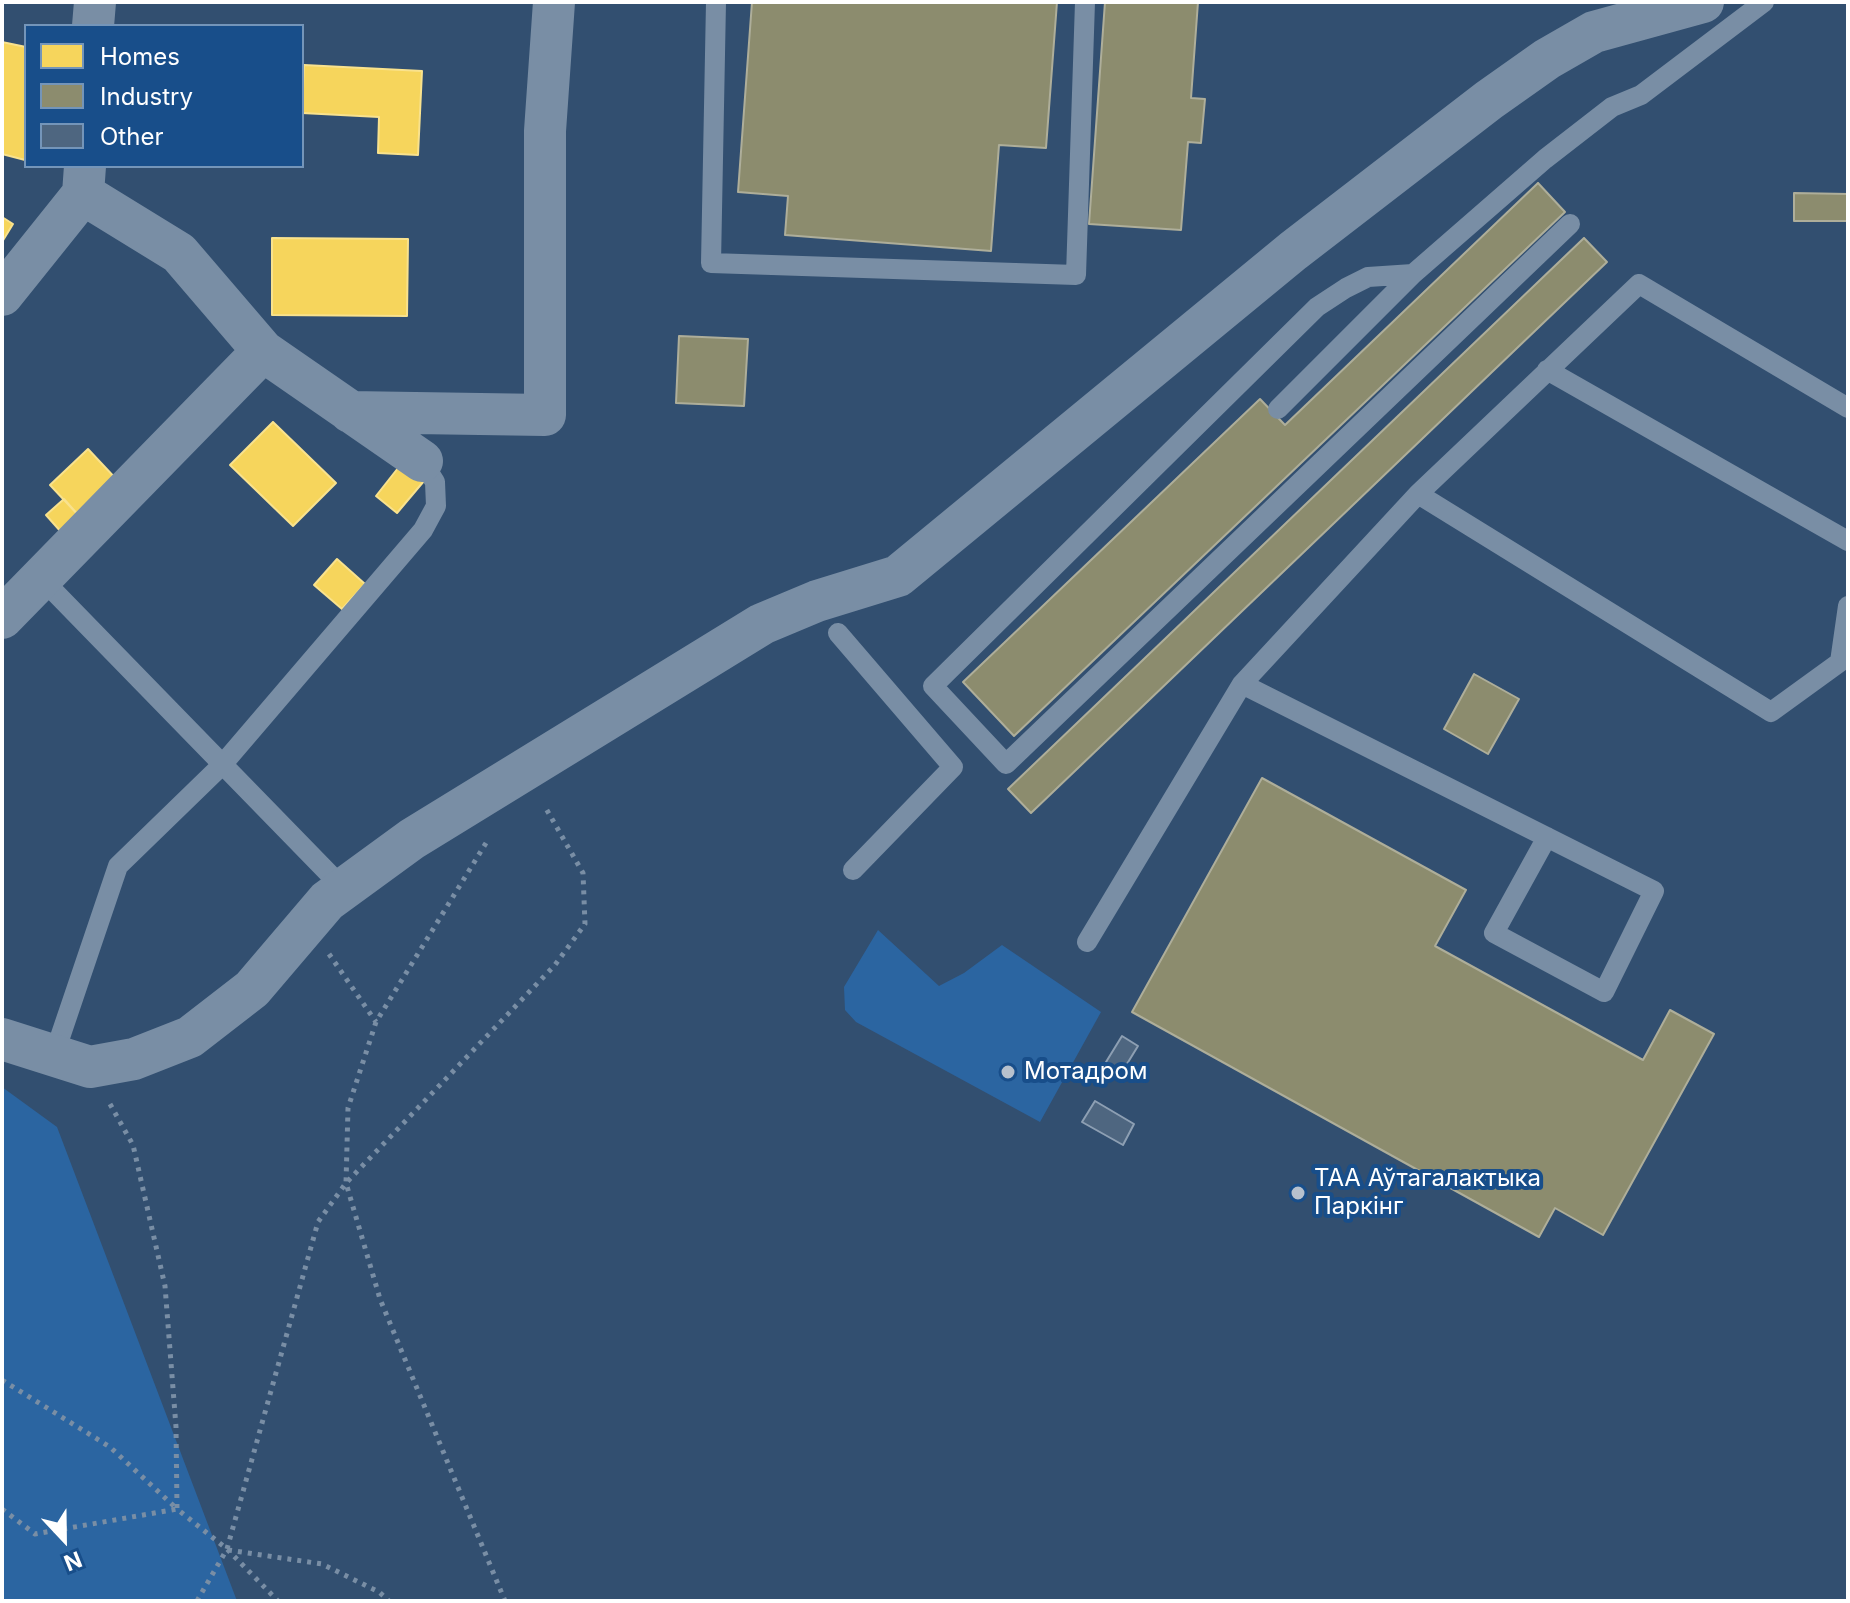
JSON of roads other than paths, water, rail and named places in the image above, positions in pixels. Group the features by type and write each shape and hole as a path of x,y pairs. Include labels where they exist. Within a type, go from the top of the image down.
{"street":[{"path":"93,24 95,2"},
{"path":"350,412 545,415 545,131 554,2"},
{"path":"2,1039 72,1061 134,1059 190,1037 252,989 327,901 412,839 762,624 817,601 898,576 1293,251 1547,59 1594,32 1703,2"},
{"path":"2,295 84,180 179,253 263,351 422,461"},
{"path":"2,618 263,351"}],"lane":[{"path":"716,2 711,263 1076,275 1085,2"},
{"path":"1278,409 1413,274 1545,159 1612,107 1641,95 1764,2"},
{"path":"1413,274 1368,277 1317,307 933,686 1006,764 1570,224"},
{"path":"1087,942 1242,684 1418,494 1639,284 1848,408"},
{"path":"1547,370 1848,541"},
{"path":"72,1061 118,866 222,765 423,530 436,506 435,482 422,461"},
{"path":"1418,494 1771,712 1840,662 1848,606"},
{"path":"41,578 344,889"},
{"path":"838,633 953,767 853,870"},
{"path":"1242,684 1547,837 1654,891 1604,992 1494,933 1547,837"}],"place":[{"name":"Мотадром","path":"1008,1072"},
{"name":"ТАА Аўтагалактыка Паркінг","path":"1298,1193"}]}
